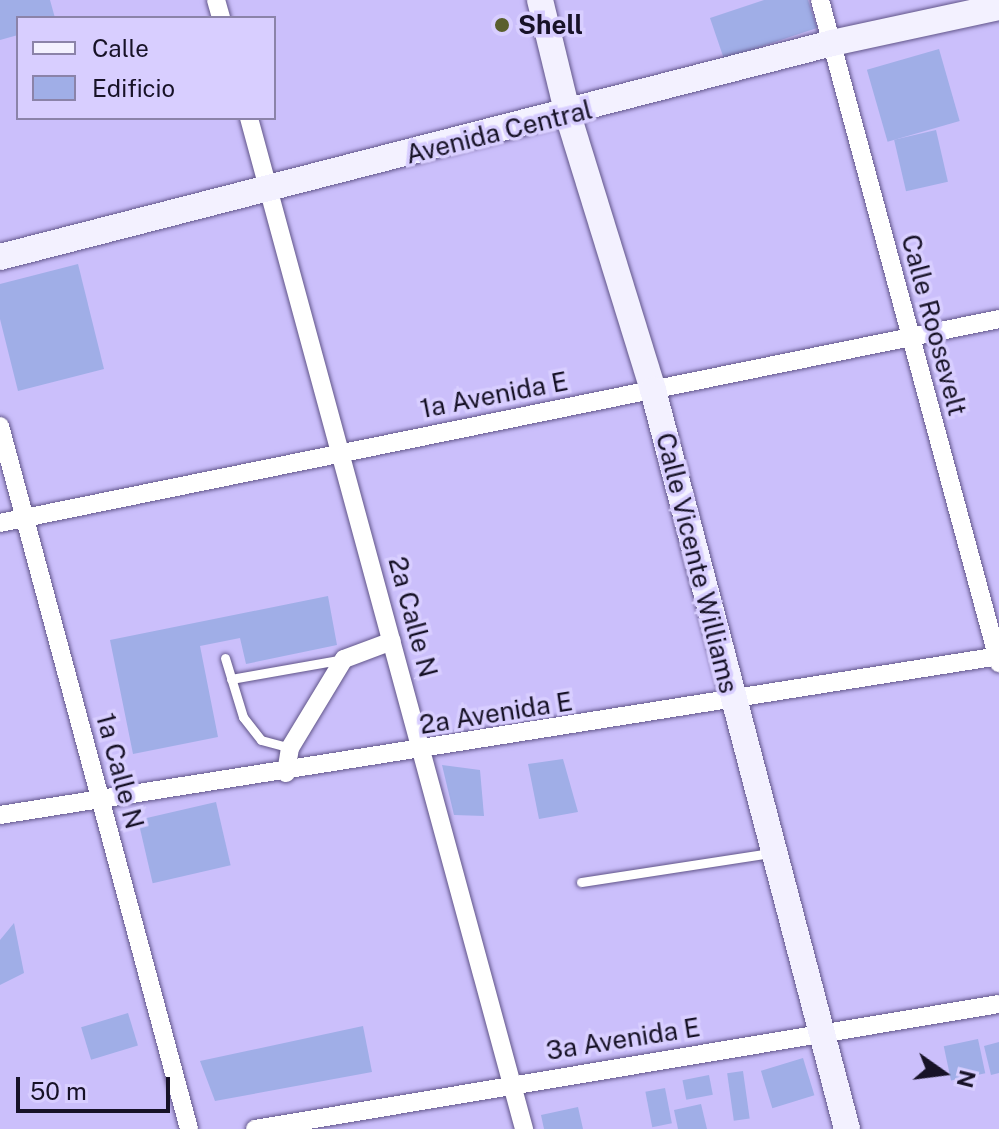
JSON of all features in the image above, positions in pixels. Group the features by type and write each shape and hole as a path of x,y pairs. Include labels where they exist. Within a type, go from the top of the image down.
{"main road":[{"name":"Calle Vicente Williams","path":"540,0 568,115 653,390 771,853 847,1129"},
{"name":"Avenida Central","path":"0,257 568,115 832,43 999,7"}],"street":[{"name":"Calle Roosevelt","path":"820,0 998,658"},
{"name":"2a Calle N","path":"250,120 524,1129"},
{"name":"1a Avenida E","path":"0,523 999,319"},
{"name":"1a Calle N","path":"0,426 189,1129"},
{"path":"286,773 290,748 344,659 392,641"},
{"name":"2a Avenida E","path":"0,815 421,752 998,658"},
{"name":"3a Avenida E","path":"255,1129 512,1083 999,1004"}],"lane":[{"path":"225,658 231,679 261,740 290,748"},
{"path":"231,679 344,659"},
{"path":"581,882 771,853"}],"building":[{"path":"0,0 50,0 54,16 16,16 16,36 0,40"},
{"path":"764,0 808,0 817,28 724,59 710,18"},
{"path":"939,49 960,121 888,142 867,70"},
{"path":"936,130 948,182 906,191 894,140"},
{"path":"78,264 104,369 18,391 0,319 0,284"},
{"path":"328,596 337,645 246,664 240,638 200,646 218,737 133,754 110,640"},
{"path":"563,759 578,812 539,819 528,764"},
{"path":"442,765 480,770 484,816 454,815"},
{"path":"216,802 231,865 153,883 138,820"},
{"path":"14,923 24,973 0,985 0,940"},
{"path":"128,1013 138,1046 91,1060 81,1027"},
{"path":"363,1026 372,1072 215,1101 200,1061"},
{"path":"978,1039 985,1073 951,1081 944,1046"},
{"path":"999,1042 999,1073 991,1075 984,1046"},
{"path":"803,1058 814,1095 772,1108 761,1071"},
{"path":"743,1071 750,1119 734,1121 727,1073"},
{"path":"709,1075 713,1095 686,1100 682,1080"},
{"path":"665,1088 672,1123 652,1127 645,1092"},
{"path":"701,1104 707,1129 678,1129 674,1110"},
{"path":"578,1107 583,1129 544,1129 541,1115"}],"place":[{"name":"Shell","path":"502,25"}]}
